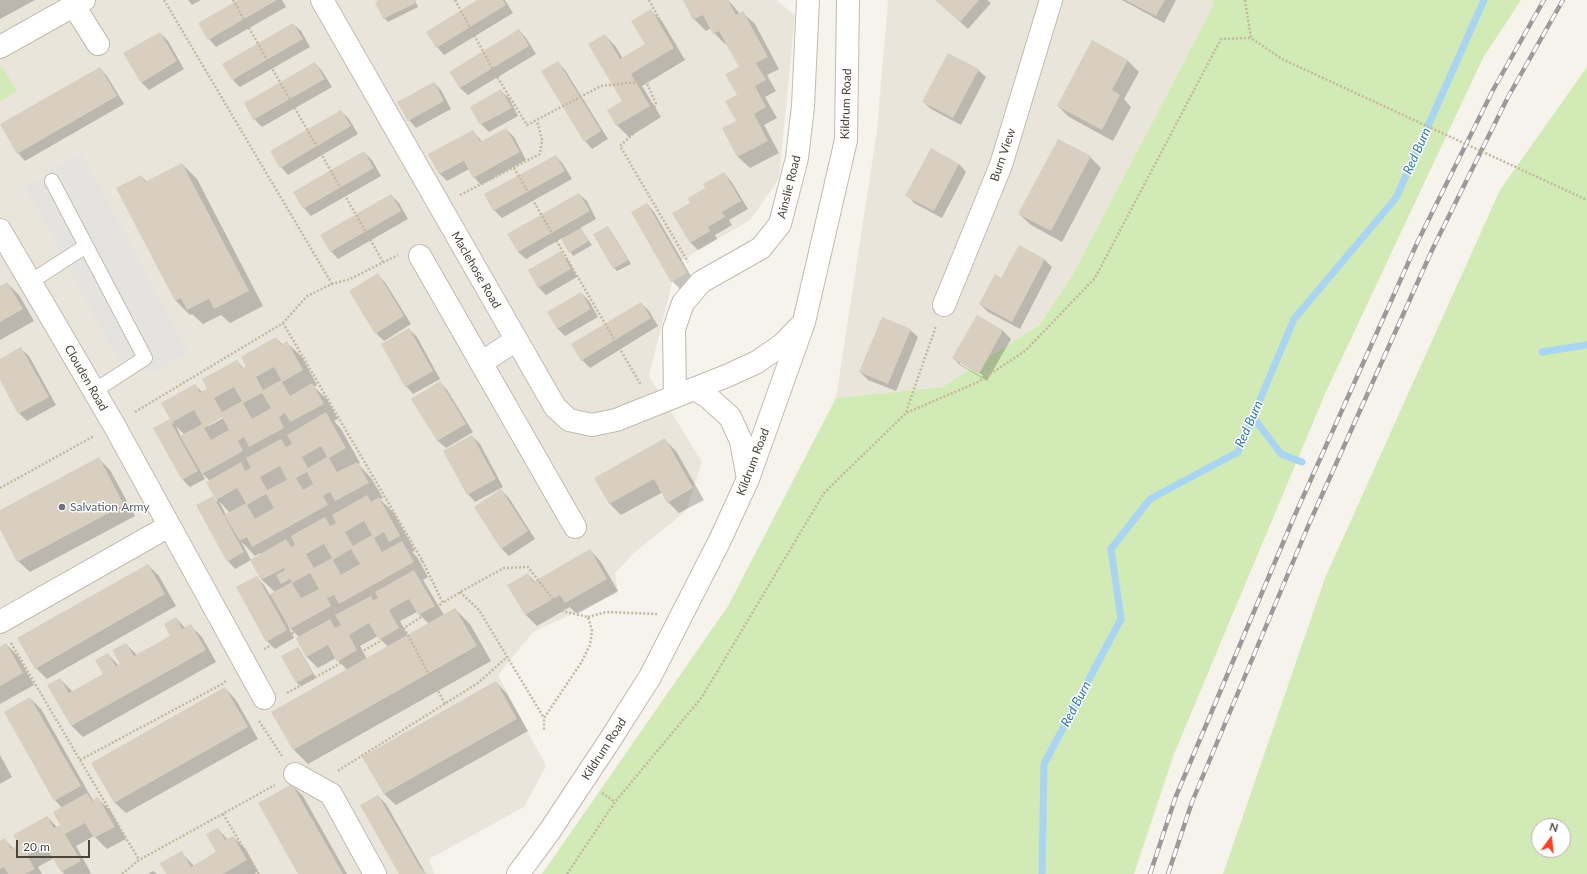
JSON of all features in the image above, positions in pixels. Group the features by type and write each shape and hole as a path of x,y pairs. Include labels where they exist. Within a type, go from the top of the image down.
{"street":[{"name":"Maclehose Road","path":"322,0 555,407 569,420 592,425 616,420 695,389 757,362 784,344 804,322"},
{"name":"Ainslie Road","path":"675,396 674,329 683,303 701,282 761,248 780,224 797,158 803,106 808,0"},
{"name":"Kildrum Road","path":"518,874 549,832 650,676 720,540 748,479 804,322 846,140 848,0"},
{"name":"Burn View","path":"944,305 1001,165 1051,0"},
{"path":"0,48 79,3 98,44"},
{"name":"Clouden Road","path":"0,230 114,425 264,698"},
{"path":"420,256 575,527"},
{"path":"481,363 516,340"},
{"path":"695,389 709,398 730,417 741,441 748,479"},
{"path":"4,630 169,526"},
{"path":"295,774 331,794 375,874"}],"lane":[{"path":"52,181 145,358 94,391"},
{"path":"30,282 86,246"}],"path":[{"path":"0,488 114,425 283,323 307,296 332,284 164,0"},
{"path":"232,0 383,262"},
{"path":"456,0 496,75 527,125 601,86 646,81 653,73 679,55 649,0"},
{"path":"1245,0 1251,38"},
{"path":"567,874 615,802 702,697 824,494 906,413 978,382 1025,351 1095,278 1221,39 1251,38 1282,58 1587,200"},
{"path":"646,81 656,104 650,118 620,146 679,248 701,282"},
{"path":"440,206 540,154 542,140 537,121"},
{"path":"514,168 653,405"},
{"path":"906,413 944,305"},
{"path":"283,323 422,560 443,603"},
{"path":"80,760 224,683 243,661 422,560"},
{"path":"122,874 139,860 295,774 256,717 264,698 273,701 404,628 460,592 504,568 528,567 562,611 588,617 606,612 682,615"},
{"path":"460,592 479,610 544,718 544,731"},
{"path":"544,718 581,663 590,645 592,631 588,617"},
{"path":"404,628 445,704"},
{"path":"4,630 139,860"},
{"path":"331,794 339,770 478,683 507,657"},
{"path":"598,790 615,802"},
{"path":"224,814 259,874"}],"shaded area":[{"path":"0,0 776,0 795,15 779,179 750,220 677,263 649,376 702,462 686,511 634,553 615,573 618,593 533,632 498,675 546,766 524,807 429,859 434,874 0,874"},
{"path":"888,0 1213,0 1213,6 1073,274 1039,325 942,387 836,398 877,131"},
{"path":"82,153 188,352 152,373 118,360 25,186"}],"green space":[{"path":"1213,0 1521,0 1483,58 1325,394 1174,754 1134,874 542,874 728,606 836,398 942,387 1039,325 1073,274 1213,6"},
{"path":"2,67 17,91 0,101 0,68"},
{"path":"1587,67 1587,874 1223,874 1325,578 1500,190"}],"building":[{"path":"238,0 277,0 208,40 198,23"},
{"path":"379,0 414,0 416,3 383,19 375,2"},
{"path":"477,0 503,0 506,5 436,48 426,32"},
{"path":"683,0 728,0 736,15 743,11 768,57 756,63 766,80 755,86 766,107 754,114 768,141 737,157 722,128 736,121 725,101 737,95 725,74 739,67 719,31 713,34 703,15 693,20"},
{"path":"935,0 979,0 960,22"},
{"path":"1125,0 1165,0 1156,16"},
{"path":"651,9 674,48 631,74 650,106 616,126 607,110 622,101 588,44 605,34 620,59 645,44 631,21"},
{"path":"293,23 303,39 232,80 222,64"},
{"path":"519,29 529,46 460,88 449,72"},
{"path":"160,32 177,61 141,83 123,53"},
{"path":"1092,40 1128,60 1112,90 1120,95 1102,130 1057,106"},
{"path":"948,53 979,69 953,118 922,102"},
{"path":"558,61 601,131 584,142 541,71"},
{"path":"315,62 325,79 253,120 244,103"},
{"path":"100,67 117,96 17,154 0,124"},
{"path":"434,82 444,101 408,121 397,102"},
{"path":"501,89 512,108 480,125 470,107"},
{"path":"341,110 351,126 280,168 270,151"},
{"path":"506,128 520,152 473,178 464,161 439,174 428,154 473,130 480,142"},
{"path":"1058,139 1091,156 1051,231 1018,214"},
{"path":"931,148 959,164 934,211 905,196"},
{"path":"364,151 374,168 303,209 293,192"},
{"path":"556,155 565,171 493,211 484,194"},
{"path":"182,163 249,291 214,309 209,299 187,310 181,298 175,301 116,188 141,175 145,182"},
{"path":"724,172 741,201 722,212 725,217 708,227 710,231 690,243 672,213 690,203 688,198 705,188 703,184"},
{"path":"579,193 590,211 518,252 507,234"},
{"path":"391,194 401,211 330,252 320,235"},
{"path":"647,203 687,273 671,282 631,212"},
{"path":"608,226 628,260 613,269 593,234"},
{"path":"581,228 589,241 569,253 561,239"},
{"path":"1019,245 1045,259 1012,322 979,304 995,274 1001,278"},
{"path":"561,251 571,269 538,288 528,270"},
{"path":"378,273 404,316 375,334 349,291"},
{"path":"7,282 23,309 0,322 0,286"},
{"path":"581,292 591,309 557,329 547,312"},
{"path":"641,302 651,318 581,361 571,344"},
{"path":"977,315 1003,330 979,374 952,358"},
{"path":"882,317 911,329 888,384 859,372"},
{"path":"409,328 433,371 405,387 381,344"},
{"path":"276,337 281,345 287,341 303,370 282,382 290,396 312,383 324,404 290,422 285,413 279,417 284,428 249,447 244,437 238,441 243,451 202,474 180,436 202,424 194,410 171,423 198,471 182,480 153,428 170,419 161,403 195,384 200,393 207,389 202,379 237,360 242,369 246,366 241,357","holes":["274,367 281,380 263,390 256,377","234,387 242,401 222,412 214,398","262,393 271,408 252,419 243,403","222,417 229,430 211,440 204,428"]},
{"path":"21,347 49,397 18,414 0,380 0,359"},
{"path":"440,381 466,424 437,441 411,399"},
{"path":"326,412 346,448 329,458 337,472 357,462 369,483 335,501 330,492 323,496 328,505 252,547 247,537 240,541 224,515 246,503 237,488 216,500 206,482 241,462 245,471 251,468 246,458 281,439 286,447 292,444 287,435","holes":["321,446 327,457 308,468 302,457","280,466 287,480 267,490 260,477","307,472 313,484 303,490 296,478","266,494 274,508 255,519 247,505"]},
{"path":"472,435 496,479 467,495 443,451"},
{"path":"665,438 693,488 667,503 654,479 609,504 594,478"},
{"name":"Salvation Army","path":"99,457 124,505 17,562 0,529 0,510"},
{"path":"501,489 528,531 501,549 474,507"},
{"path":"367,495 371,502 379,497 400,536 389,542 384,532 374,538 382,552 402,541 414,562 339,604 334,595 327,598 331,606 290,629 270,594 292,582 290,579 281,584 276,575 285,570 284,568 261,580 250,560 286,539 291,547 295,545 291,536 325,517 330,526 336,523 332,515","holes":["364,521 372,535 353,546 345,532","324,544 332,558 314,568 306,554","351,549 360,564 341,575 333,560","310,573 319,589 301,598 292,583"]},
{"path":"213,496 244,552 227,562 196,505"},
{"path":"590,549 607,579 565,603 560,595 525,615 507,585 528,573 533,582"},
{"path":"148,564 165,594 35,669 17,638"},
{"path":"414,570 435,606 418,615 409,599 389,610 399,628 379,640 369,623 349,635 357,650 337,662 328,645 306,657 296,638 330,619 335,628 341,625 335,615 371,596 373,600 378,598 375,592"},
{"path":"257,576 287,630 266,642 236,587"},
{"path":"455,608 477,646 293,750 271,712"},
{"path":"176,617 182,629 191,624 206,650 71,726 47,685 60,678 69,693 103,674 95,660 108,653 116,666 120,664 112,650 126,643 134,656 170,636 164,624"},
{"path":"6,643 23,673 0,686 0,647"},
{"path":"298,647 313,674 296,683 281,656"},
{"path":"496,681 517,719 384,794 362,757"},
{"path":"225,687 248,727 114,803 91,763"},
{"path":"30,697 81,786 54,801 4,712"},
{"path":"292,784 343,874 298,874 258,803"},
{"path":"87,793 92,801 98,797 115,827 94,838 85,823 65,834 81,861 61,872 45,845 27,856 35,869 25,874 8,874 4,867 0,869 0,841 5,838 11,849 19,845 13,835 47,816 54,828 60,825 53,812"},
{"path":"378,795 421,869 427,874 399,874 360,805"},
{"path":"218,828 225,840 233,836 247,860 223,874 166,874 160,863 182,851 191,867 216,852 206,834"}],"waterway":[{"name":"Red Burn","path":"1042,874 1044,764 1121,619 1111,549 1150,499 1238,452 1294,319 1396,198 1484,0"},
{"path":"1542,352 1587,345"},
{"path":"1253,417 1281,454 1302,462"}],"railway":[{"path":"1150,874 1176,796 1294,517 1418,241 1493,90 1544,0"},
{"path":"1168,874 1192,802 1309,524 1433,248 1508,97 1563,0"}],"place":[{"name":"Salvation Army","path":"62,507"}]}
